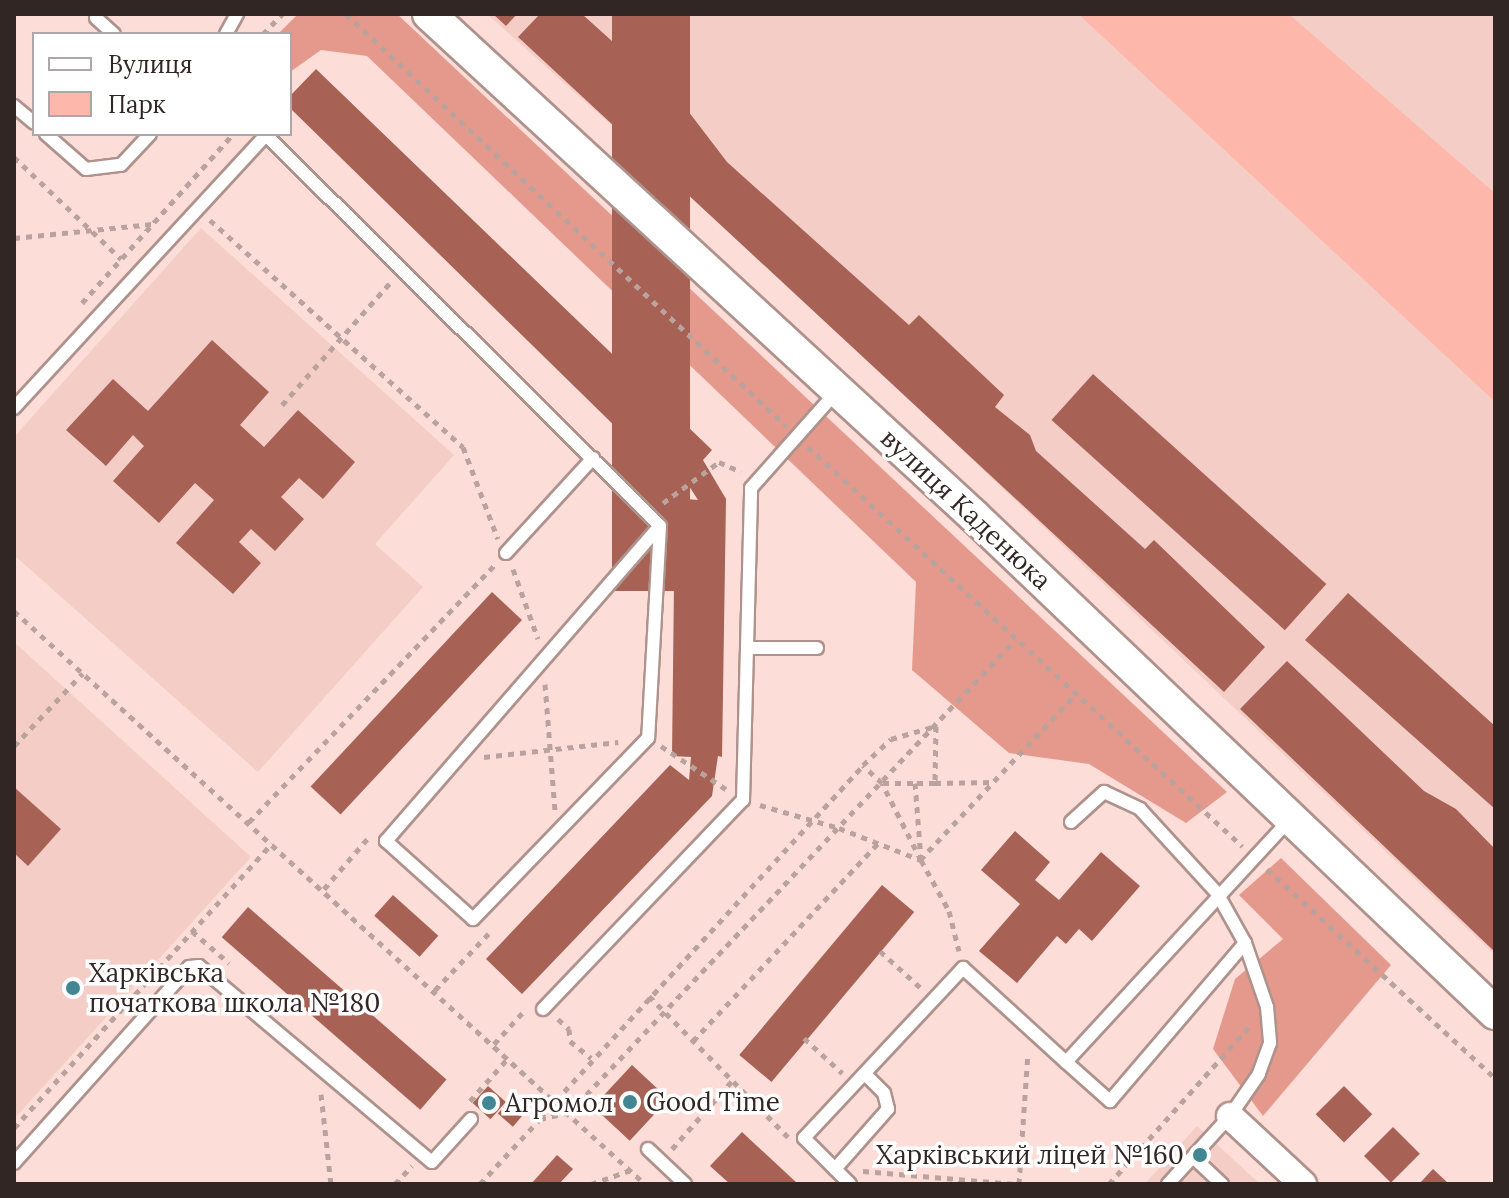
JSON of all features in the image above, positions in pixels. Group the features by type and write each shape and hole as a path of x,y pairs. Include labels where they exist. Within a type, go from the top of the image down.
{"street":[{"name":"вулиця Каденюка","path":"429,14 837,391 1495,1013"},
{"path":"1230,1116 1303,1184"}],"lane":[{"path":"227,32 237,14"},
{"path":"96,18 112,32"},
{"path":"14,106 32,121"},
{"path":"48,136 86,169 121,165 148,136"},
{"path":"14,408 263,136"},
{"path":"267,136 593,458 662,521"},
{"path":"543,1009 743,800 751,488 837,391"},
{"path":"506,553 593,458"},
{"path":"662,521 648,738 473,919 386,841 662,521"},
{"path":"748,648 817,648"},
{"path":"1071,822 1104,792 1140,809 1217,893 1245,943 1267,1007 1270,1043 1259,1074 1230,1116 1168,1184"},
{"path":"1066,1062 1217,893 1255,858 1291,818"},
{"path":"850,1184 804,1138 963,968 1110,1101 1245,943"},
{"path":"14,1163 189,967 211,972 432,1162 467,1114"},
{"path":"835,1169 888,1109 884,1093 865,1074"},
{"path":"648,1149 685,1184"},
{"path":"1193,1157 1222,1184"}],"path":[{"path":"265,32 282,14"},
{"path":"346,14 1015,640 1495,1078"},
{"path":"78,306 231,136"},
{"path":"14,157 121,259"},
{"path":"197,209 463,447 491,527 506,553 543,660 557,833"},
{"path":"14,238 153,224"},
{"path":"282,405 402,269"},
{"path":"662,521 657,509 677,488 719,462 759,479"},
{"path":"249,822 506,553"},
{"path":"14,611 554,1097 645,1184"},
{"path":"540,1119 570,1112 1015,640"},
{"path":"14,746 83,673"},
{"path":"535,691 544,680"},
{"path":"921,860 1076,694"},
{"path":"480,1184 540,1119 554,1097 863,765 891,739 936,726"},
{"path":"935,783 936,726"},
{"path":"654,761 665,749 665,734"},
{"path":"486,747 476,758 648,738 743,800 839,828 921,860"},
{"path":"863,765 882,783 949,911 963,968"},
{"path":"882,783 993,782"},
{"path":"915,783 921,860"},
{"path":"14,1128 272,843"},
{"path":"693,1041 877,843"},
{"path":"435,990 501,921"},
{"path":"192,931 238,971"},
{"path":"880,951 934,999"},
{"path":"649,996 797,1146 804,1138"},
{"path":"1109,1184 1267,1007"},
{"path":"835,1169 1017,1184 1029,1029"},
{"path":"804,1038 854,1084"},
{"path":"467,1114 509,1057"},
{"path":"318,1064 331,1184"},
{"path":"677,1144 732,1081"},
{"path":"591,1184 631,1170"}],"shaded area":[{"path":"298,14 397,14 1227,792 1186,823 1089,764 1009,753 912,670 916,582 367,56 321,50 292,71 292,32 280,32"},
{"path":"487,14 1078,14 1495,402 1495,955 748,247"},
{"path":"1289,14 1495,14 1495,193"},
{"path":"201,228 454,455 375,544 423,587 258,772 14,555 14,437"},
{"name":"Харківська початкова школа №180","path":"14,642 251,857 14,1119"},
{"path":"1281,858 1391,965 1263,1116 1213,1049 1235,979 1283,939 1239,895"},
{"name":"Харківський ліцей №160","path":"1197,1126 1260,1184 1145,1184"}],"green space":[{"path":"1078,14 1289,14 1495,193 1495,402"}],"building":[{"path":"493,14 517,14 506,26"},
{"path":"540,14 582,14 685,107 727,162 909,325 919,315 1004,395 995,407 1030,435 1036,451 1145,549 1154,540 1265,647 1224,692 518,37"},
{"path":"612,14 690,14 690,591 612,591"},
{"path":"316,69 712,450 703,460 726,499 722,757 718,756 712,796 522,994 486,959 670,765 689,780 691,757 672,756 675,498 698,500 682,475 673,483 292,110 292,94"},
{"path":"212,340 269,392 240,425 264,447 298,410 355,462 323,499 299,478 281,497 304,519 275,551 251,529 239,542 261,563 233,594 176,543 214,500 195,483 159,523 113,481 144,446 133,435 106,466 66,430 113,379 148,411"},
{"path":"1093,374 1326,584 1285,630 1052,420"},
{"path":"492,592 522,620 341,815 311,787"},
{"path":"1348,593 1495,726 1495,809 1305,640"},
{"path":"1287,661 1424,791 1456,809 1495,849 1495,952 1240,709"},
{"path":"14,787 61,829 28,866 14,853"},
{"path":"1015,831 1050,862 1035,880 1059,900 1101,852 1140,886 1092,941 1079,929 1066,944 1057,936 1017,983 979,951 1020,904 981,870"},
{"path":"882,885 914,912 771,1082 739,1055"},
{"path":"393,895 438,936 420,957 374,916"},
{"path":"248,907 446,1080 420,1110 222,937"},
{"name":"Good Time","path":"632,1065 669,1099 630,1141 593,1107"},
{"name":"Агромол","path":"488,1086 506,1102 490,1119 473,1103"},
{"path":"1344,1086 1372,1114 1344,1143 1316,1114"},
{"path":"507,1103 522,1116 513,1127 498,1114"},
{"path":"1393,1127 1420,1154 1391,1183 1364,1156"},
{"path":"742,1132 798,1184 730,1184 710,1166"},
{"path":"557,1155 573,1169 559,1184 531,1184"},
{"path":"1433,1169 1449,1184 1419,1184"}],"place":[{"name":"Харківська початкова школа №180","path":"73,988"},
{"name":"Good Time","path":"630,1102"},
{"name":"Агромол","path":"489,1103"},
{"name":"Харківський ліцей №160","path":"1200,1155"}]}
